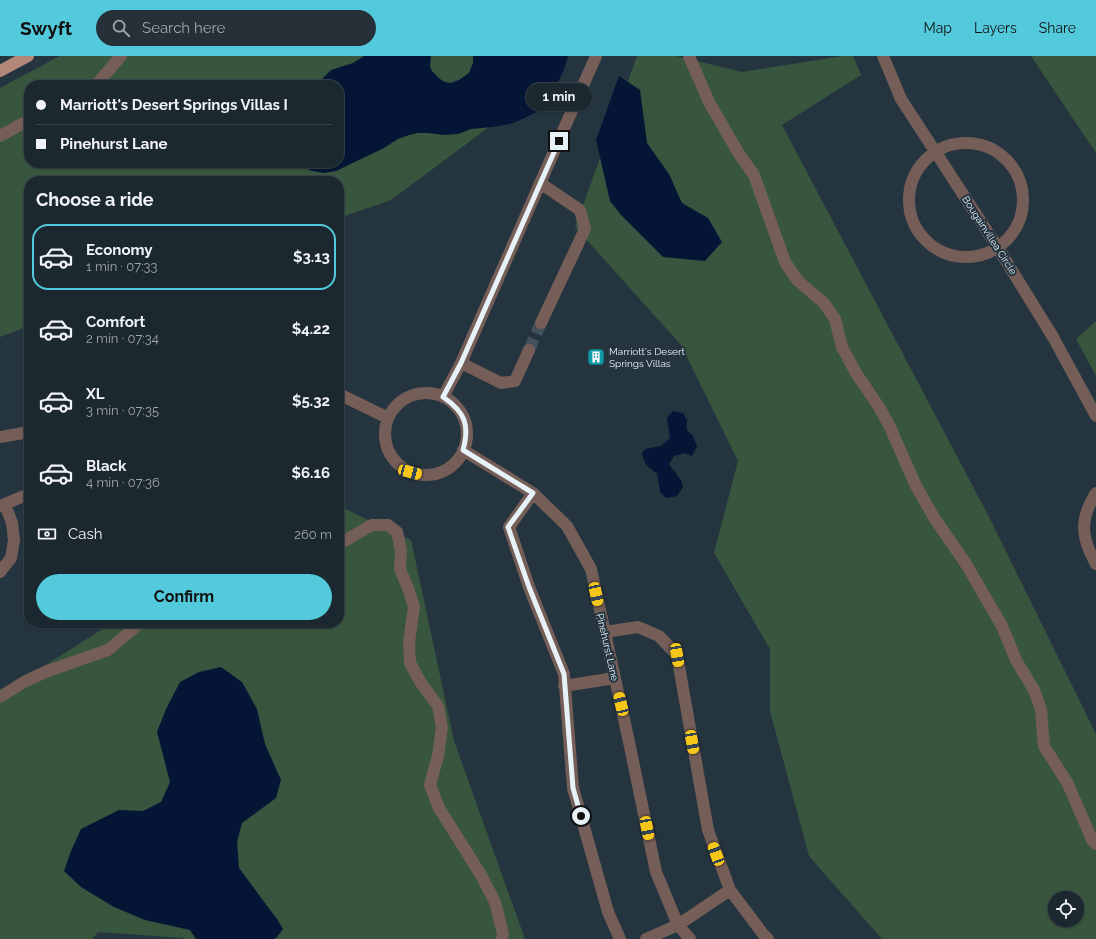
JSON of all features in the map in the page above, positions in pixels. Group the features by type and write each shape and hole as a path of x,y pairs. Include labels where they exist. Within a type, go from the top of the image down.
{"main road":[{"path":"0,71 28,56"}],"street":[{"path":"100,80 121,56"},
{"path":"443,397 461,363 596,56"},
{"path":"689,56 710,102 739,154 754,175 785,262 798,281 824,303 835,319 842,347 856,373 879,407 889,425 916,486 935,519 966,564 1002,626 1016,660 1034,690 1041,710 1044,746 1068,784 1092,840 1096,844"},
{"name":"Bougainvillea Circle","path":"883,56 901,99 998,248 1053,337 1096,416"},
{"path":"0,136 24,123"},
{"path":"961,143 988,147 1000,154 1017,175 1022,188 1023,201 1021,215 1016,228 1009,239 998,248 982,256 964,258 946,255 930,246 917,232 910,215 908,197 909,191 912,179 922,163 935,151 961,143"},
{"path":"540,183 580,210 585,229 541,323"},
{"path":"461,363 501,383 515,381 529,350"},
{"path":"417,394 430,394 443,397 453,404 461,414 466,426 466,438 463,450 456,461 447,469 435,474 422,475 410,472 399,465 391,455 386,444 385,431 388,418 395,407 405,399 417,394"},
{"path":"344,396 388,418"},
{"path":"0,437 24,433"},
{"name":"Pinehurst Lane","path":"463,450 533,493 567,526 591,569 656,872 678,925 690,939"},
{"path":"533,493 508,527 529,587 564,674 573,788 608,912 620,939"},
{"path":"1096,493 1089,504 1084,519 1084,535 1088,550 1096,564"},
{"path":"0,572 11,558 14,540 12,523 3,505 24,496"},
{"path":"344,541 372,525 388,525 397,532 401,551 400,569 414,608 409,642 410,663 421,683 438,706 442,728 438,756 430,785 439,808 481,875 495,902 502,939"},
{"path":"605,632 638,627 659,636 677,655 708,830 730,890 768,939"},
{"path":"0,697 24,682 45,672 108,650 134,628"},
{"path":"564,686 615,678"},
{"path":"646,939 678,925 730,890"}],"green space":[{"path":"60,56 556,56 547,84 391,200 344,216 344,176 24,176 24,328 0,337 0,88"},
{"path":"637,56 676,56 742,72 843,56 853,56 861,75 782,125 988,515 1096,734 1096,939 882,939 809,856 770,711 770,649 714,553 738,461 681,345 575,227"},
{"path":"1031,56 1096,56 1096,153"},
{"path":"1096,321 1096,376 1076,339"},
{"path":"344,510 411,540 454,741 525,939 184,939 98,932 92,939 0,939 0,694 105,628 344,628"}],"water":[{"path":"364,56 431,56 430,66 432,71 440,79 450,83 459,80 469,73 473,63 473,56 568,56 564,70 548,100 539,111 510,124 471,129 458,134 444,135 417,133 409,135 398,139 384,148 344,167 344,80 321,80 331,70 353,63"},
{"path":"619,76 640,90 647,143 669,174 682,203 708,218 722,242 705,261 663,257 621,215 610,201 596,140"},
{"path":"305,168 342,168 336,171 324,173"},
{"path":"673,411 683,413 687,420 687,430 693,436 697,446 692,456 685,453 674,456 669,464 679,478 683,487 677,496 666,498 660,492 657,473 647,465 642,453 645,449 661,446 670,438 667,418"},
{"path":"221,667 242,682 257,709 265,744 281,780 276,798 242,823 237,842 239,868 283,929 274,939 196,939 190,930 145,920 114,907 81,887 64,871 81,829 119,810 143,811 161,802 170,782 157,732 166,709 180,682 199,672"}],"tunnel":[{"path":"529,350 541,323"}],"place":[{"name":"Marriott's Desert Springs Villas","path":"596,357"}],"route":[{"path":"559,141 461,363 443,397 453,404 461,414 466,426 466,438 463,450 533,493 508,527 529,587 564,674 573,788 581,816"}]}
